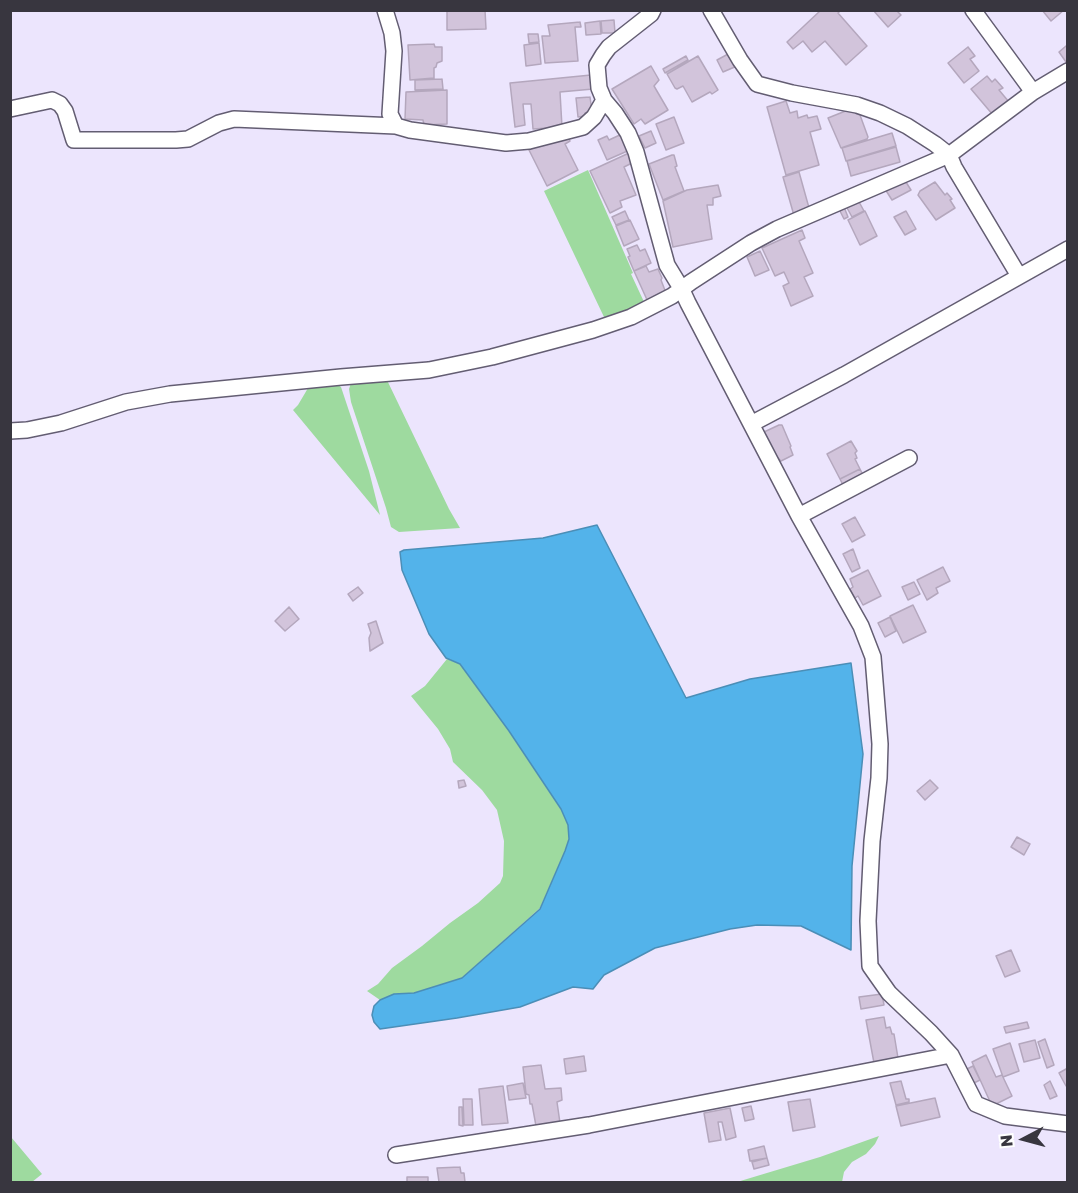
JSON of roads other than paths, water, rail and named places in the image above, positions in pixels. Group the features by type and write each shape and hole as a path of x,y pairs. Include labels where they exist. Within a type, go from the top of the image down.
{"street":[{"path":"385,10 393,42 390,114 396,126"},
{"path":"653,10 651,14 609,46 597,65 599,88 604,100 628,133 636,152 667,265 799,516 861,626 873,657 880,744 872,841 869,909 870,966 889,993 951,1055 976,1104 1005,1116 1068,1124"},
{"path":"711,10 757,84 856,105 880,113 916,132 949,155 1019,276"},
{"path":"973,10 1033,92"},
{"path":"10,431 61,423 126,402 170,394 429,370 492,357 593,330 631,317 672,296 751,243 777,229 949,155 1033,92 1068,71"},
{"path":"10,109 52,100 60,104 65,111 74,141 188,139 219,123 234,119 396,126 410,130 506,143 529,141 583,127 594,117 604,100"},
{"path":"751,424 1068,249"},
{"path":"799,516 909,458"},
{"path":"396,1155 590,1125 951,1055"}],"water":[{"path":"597,525 686,698 750,679 851,663 863,754 852,866 851,950 801,926 757,925 730,929 655,948 604,975 593,989 573,987 520,1007 380,1029 372,1015 374,1006 380,1000 394,994 414,993 462,978 540,909 569,839 568,825 561,809 509,731 460,664 446,658 429,634 402,570 400,552 543,538"}]}
